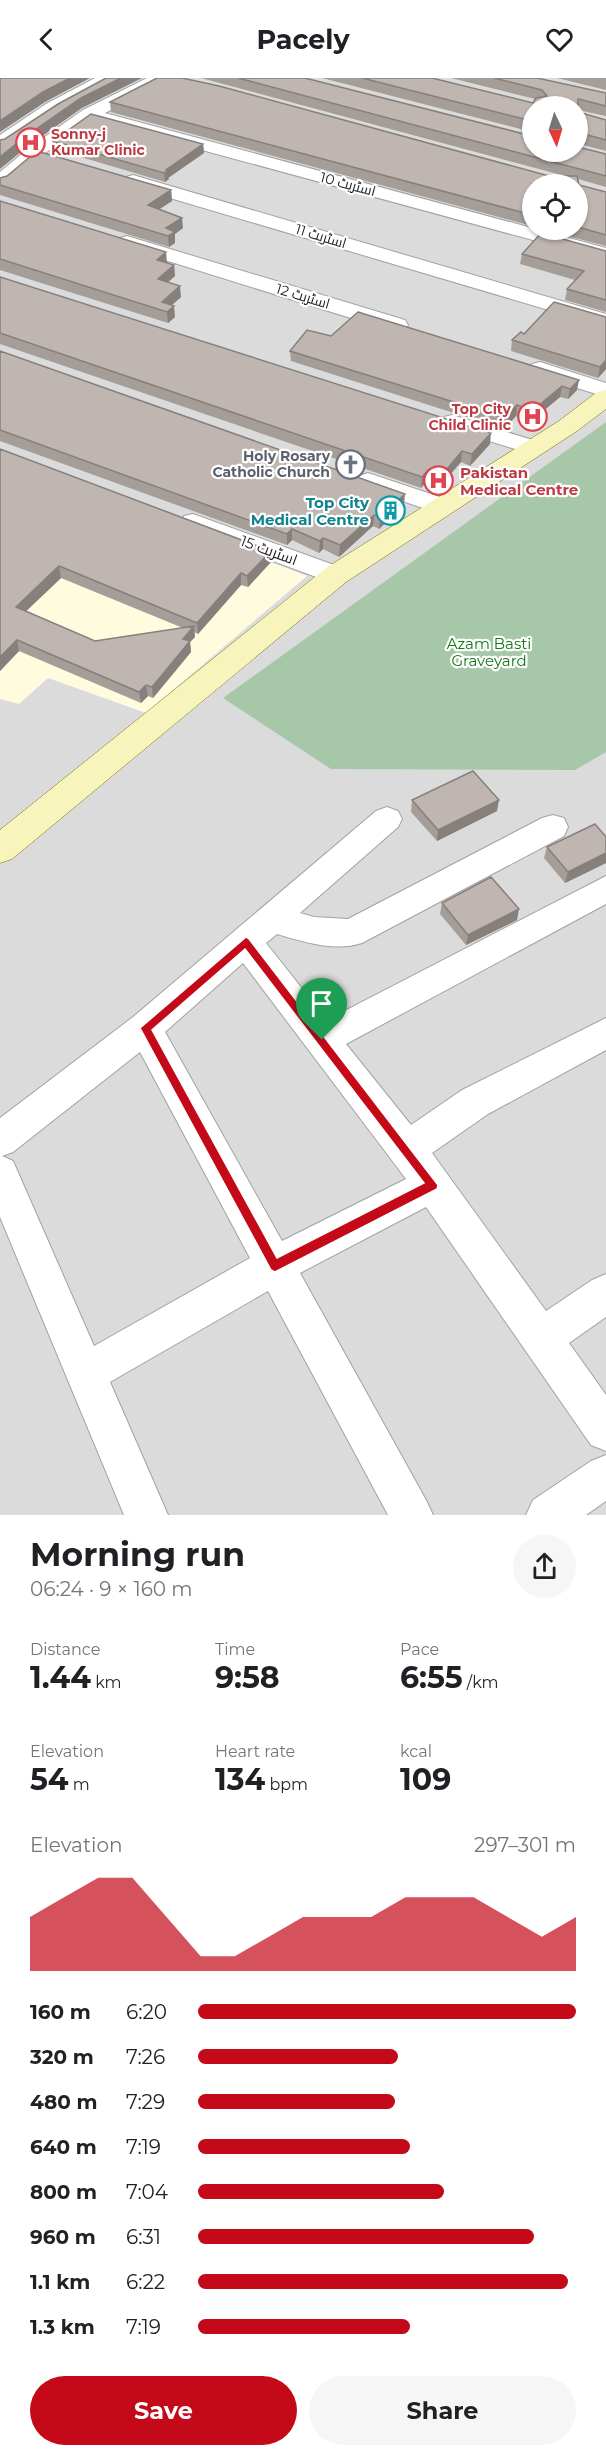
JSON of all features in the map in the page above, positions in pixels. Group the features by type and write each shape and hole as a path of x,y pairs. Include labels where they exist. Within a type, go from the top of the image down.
{"street":[{"path":"0,144 49,110 108,78"},
{"path":"0,180 89,114 160,78"},
{"name":"اسٹریٹ 10","path":"89,114 606,254"},
{"path":"35,152 58,159"},
{"name":"اسٹریٹ 11","path":"115,175 606,321"},
{"name":"اسٹریٹ 12","path":"103,235 412,330"},
{"path":"526,365 606,390"},
{"path":"0,849 336,575 531,447 568,426 606,397"},
{"path":"430,415 531,447"},
{"path":"350,475 440,506"},
{"name":"اسٹریٹ 15","path":"170,513 336,575"},
{"path":"0,1140 145,1028 387,819"},
{"path":"272,919 314,931 351,933 553,827"},
{"path":"322,1040 606,888"},
{"path":"246,942 407,1149 606,1430"},
{"path":"145,1028 411,1515"},
{"path":"407,1149 475,1102 606,1033"},
{"path":"0,1173 146,1515"},
{"path":"86,1373 275,1266 432,1185"},
{"path":"541,1338 606,1294"},
{"path":"548,1515 606,1476"}],"shaded area":[{"path":"0,78 606,78 606,1515 0,1515"},
{"path":"0,457 307,576 146,713 48,678 19,704 0,699"}],"green space":[{"name":"Azam Basti Graveyard","path":"606,422 606,752 575,770 331,769 223,698"}],"building":[{"path":"0,78 70,78 43,92 0,121"},
{"path":"106,78 121,78 81,98 0,157 0,140"},
{"path":"157,78 182,78 219,86 542,174 522,174 522,212 110,102"},
{"path":"238,78 305,78 522,133 522,154"},
{"path":"362,78 432,78 522,100 522,118"},
{"path":"494,78 537,78 606,93 606,106 588,102 588,96 547,96 542,90"},
{"path":"91,114 203,144 164,173 53,141"},
{"path":"588,115 606,120 606,140 588,135"},
{"path":"588,150 606,154 606,176 553,162 588,162"},
{"path":"37,151 171,190 148,205 182,218 166,228 175,232 168,236 0,185 0,178 7,176"},
{"path":"588,187 606,192 606,235 588,230"},
{"path":"0,201 166,252 157,260 174,265 158,279 180,286 162,302 174,306 167,312 0,259"},
{"path":"535,240 566,240 606,251 606,300 567,289 584,271 522,254"},
{"path":"0,277 491,433 472,454 462,451 442,475 428,470 422,477 0,333"},
{"path":"554,302 606,317 606,360 600,367 512,340 521,332 524,334"},
{"path":"358,312 579,380 570,389 562,386 532,411 517,405 505,418 290,351 307,330 331,336"},
{"path":"0,351 405,494 380,517 374,515 340,545 323,538 320,541 292,529 287,534 0,430"},
{"path":"0,449 271,551 247,576 241,573 197,623 59,566 16,607 95,641 194,626 183,639 190,641 152,687 146,685 139,692 17,640 0,657"},
{"path":"473,771 499,800 438,830 412,800"},
{"path":"595,824 606,837 606,853 568,872 547,847"},
{"path":"491,877 519,909 468,935 442,903"}],"place":[{"name":"Sonny-j Kumar Clinic","path":"30,142"},
{"name":"Top City Child Clinic","path":"532,417"},
{"name":"Holy Rosary Catholic Church","path":"351,464"},
{"name":"Pakistan Medical Centre","path":"439,481"},
{"name":"Top City Medical Centre","path":"390,511"}],"route":[{"path":"246,942 322,1040 407,1149 432,1185 275,1266 145,1028 246,942"}]}
